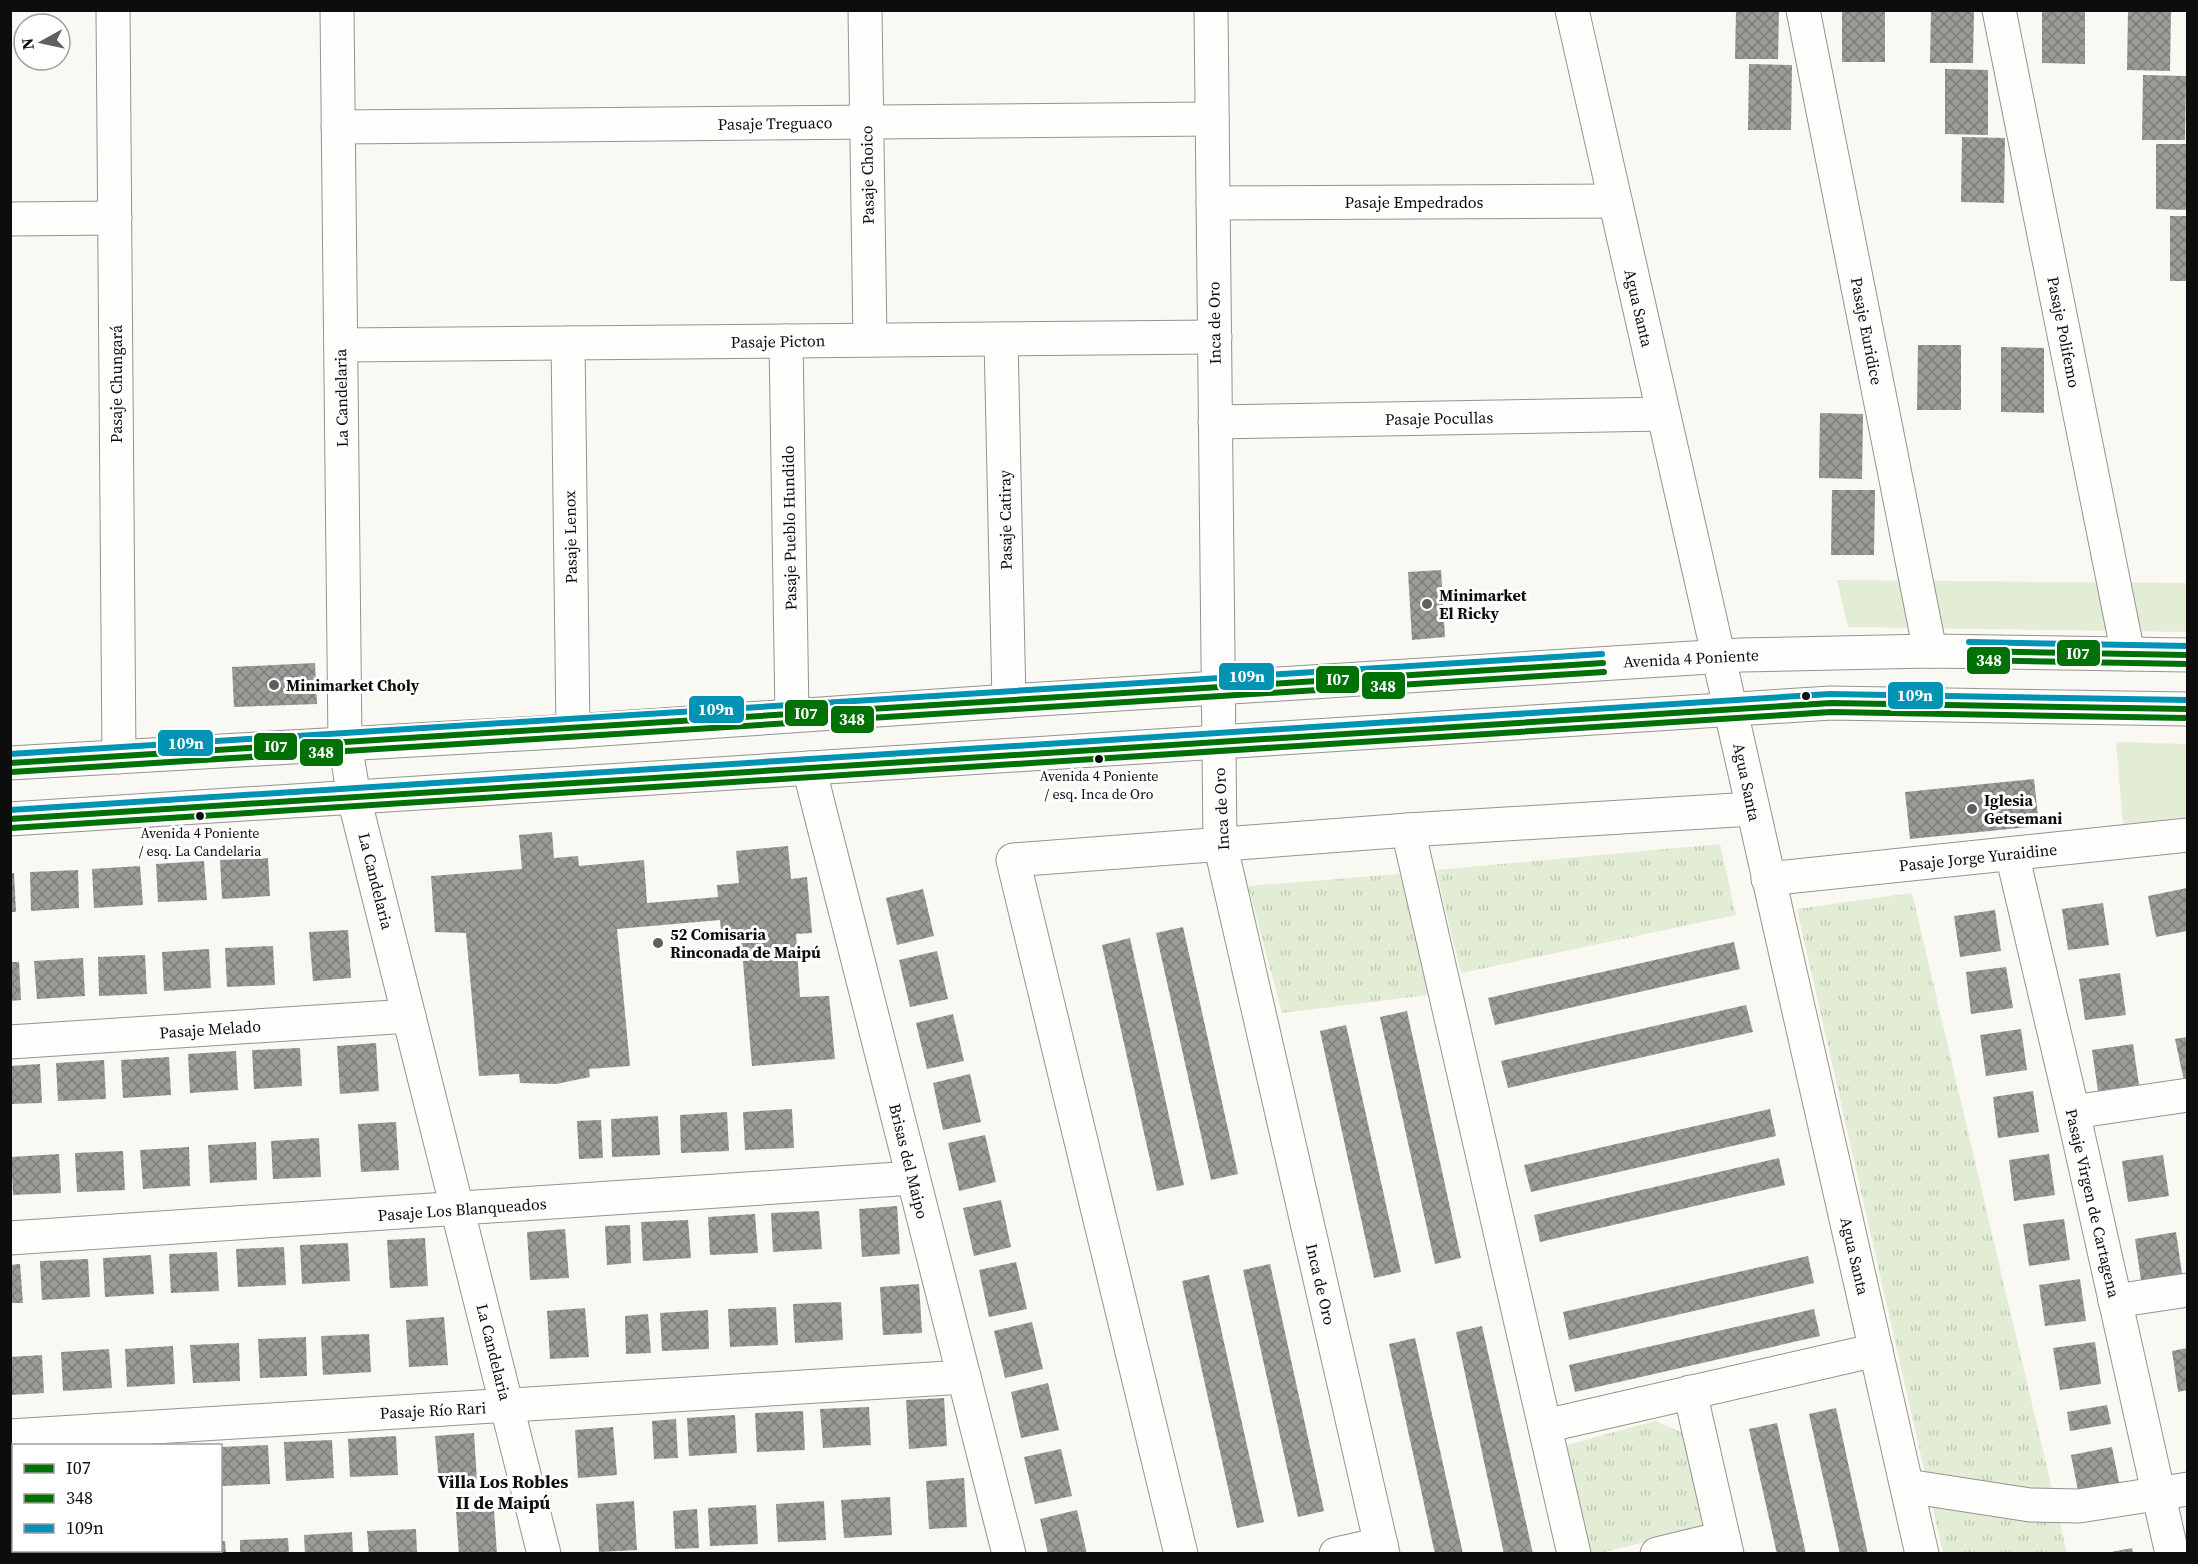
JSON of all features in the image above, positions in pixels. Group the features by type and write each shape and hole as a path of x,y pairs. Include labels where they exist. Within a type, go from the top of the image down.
{"street":[{"name":"Pasaje Chungará","path":"113,10 119,757"},
{"name":"La Candelaria","path":"337,10 345,743 354,798 544,1554"},
{"name":"Pasaje Choico","path":"865,10 870,340"},
{"name":"Inca de Oro","path":"1211,10 1220,843 1382,1549"},
{"name":"Agua Santa","path":"1572,10 1922,1554"},
{"name":"Pasaje Euridice","path":"1803,10 1930,651"},
{"name":"Pasaje Polifemo","path":"1999,10 2128,654"},
{"name":"Pasaje Treguaco","path":"338,128 1212,119"},
{"name":"Pasaje Empedrados","path":"1213,203 1615,201"},
{"path":"10,219 115,218"},
{"name":"Pasaje Picton","path":"340,345 1215,337"},
{"name":"Pasaje Catiray","path":"1001,339 1009,700"},
{"name":"Pasaje Pueblo Hundido","path":"786,341 792,715"},
{"name":"Pasaje Lenox","path":"567,343 573,731"},
{"name":"Pasaje Pocullas","path":"1215,422 1663,414"},
{"name":"Avenida 4 Poniente","path":"10,763 573,731 1009,700 1718,656 1930,651 2187,655"},
{"path":"10,819 1843,703 2187,709"},
{"path":"693,723 695,776"},
{"name":"Brisas del Maipo","path":"809,768 1009,1554"},
{"path":"1181,1554 1013,860 1408,830 1752,809"},
{"path":"1408,830 1574,1554"},
{"name":"Pasaje Jorge Yuraidine","path":"1768,879 2187,835"},
{"name":"Pasaje Virgen de Cartagena","path":"2012,854 2115,1301 2173,1491 2172,1554"},
{"name":"Pasaje Melado","path":"10,1042 409,1016"},
{"path":"2073,1112 2187,1095"},
{"name":"Pasaje Los Blanqueados","path":"10,1238 913,1178"},
{"path":"2115,1301 2187,1290"},
{"path":"1545,1426 1876,1350"},
{"name":"Pasaje Río Rari","path":"10,1436 964,1377"},
{"path":"1657,1554 1725,1546 1690,1392"},
{"path":"1907,1486 2039,1505 2079,1506 2173,1491"},
{"path":"1336,1554 1382,1549"}],"green space":[{"path":"1837,580 2187,583 2187,632 1848,627"},
{"path":"2116,742 2187,744 2187,817 2123,825"},
{"path":"1720,844 1736,915 1461,973 1436,870"},
{"path":"1400,874 1428,995 1282,1013 1248,886"},
{"path":"1912,893 2067,1553 1943,1553 1797,909"},
{"path":"1655,1421 1691,1436 1711,1526 1601,1553 1583,1553 1559,1447"}],"building":[{"path":"1736,10 1779,10 1778,59 1735,59"},
{"path":"1842,10 1885,10 1885,62 1842,62"},
{"path":"1931,10 1974,10 1973,63 1930,63"},
{"path":"2042,10 2085,10 2085,64 2042,63"},
{"path":"2128,10 2171,10 2170,71 2127,70"},
{"path":"1749,64 1792,65 1791,130 1748,130"},
{"path":"1945,69 1988,70 1988,135 1945,134"},
{"path":"2143,75 2186,76 2185,140 2142,140"},
{"path":"1962,137 2005,138 2004,203 1961,202"},
{"path":"2156,144 2187,144 2187,210 2156,209"},
{"path":"2170,216 2187,216 2187,281 2170,281"},
{"path":"1918,345 1961,345 1961,410 1917,410"},
{"path":"2001,347 2044,348 2044,413 2001,412"},
{"path":"1820,413 1863,414 1862,479 1819,478"},
{"path":"1832,490 1875,490 1874,555 1831,555"},
{"name":"Minimarket El Ricky","path":"1441,570 1445,637 1412,640 1408,572"},
{"name":"Minimarket Choly","path":"315,663 317,704 234,707 232,667"},
{"name":"Iglesia Getsemani","path":"2034,779 2039,826 1910,839 1905,792"},
{"path":"552,832 554,858 578,856 579,866 644,860 647,903 718,897 717,885 739,883 736,851 788,846 791,879 807,877 812,933 796,934 800,997 829,996 835,1059 752,1066 741,939 722,940 720,920 617,929 630,1066 589,1069 590,1077 556,1084 520,1083 519,1074 479,1076 466,933 435,932 431,876 522,869 519,835"},
{"path":"268,858 270,896 222,899 220,860"},
{"path":"204,861 207,900 158,902 156,864"},
{"path":"140,866 143,905 94,908 92,869"},
{"path":"78,870 79,908 31,911 30,872"},
{"path":"10,873 14,873 16,912 10,912"},
{"path":"2187,888 2187,931 2156,937 2148,896"},
{"path":"923,889 934,936 897,945 886,898"},
{"path":"2103,903 2109,945 2068,950 2062,909"},
{"path":"1995,910 2001,951 1960,957 1954,916"},
{"path":"1183,927 1238,1174 1211,1180 1156,933"},
{"path":"348,930 351,978 313,981 309,932"},
{"path":"1130,938 1184,1185 1157,1191 1102,945"},
{"path":"1734,942 1740,969 1495,1025 1488,998"},
{"path":"273,946 275,985 227,987 225,948"},
{"path":"209,949 211,988 164,991 162,952"},
{"path":"937,951 948,999 910,1007 899,960"},
{"path":"145,955 147,994 99,996 98,957"},
{"path":"83,958 85,996 37,999 34,961"},
{"path":"10,962 19,962 21,1000 10,1001"},
{"path":"2006,967 2013,1008 1971,1014 1966,972"},
{"path":"2120,973 2126,1015 2085,1020 2079,979"},
{"path":"1746,1005 1753,1032 1508,1088 1501,1061"},
{"path":"1407,1011 1461,1258 1435,1264 1380,1017"},
{"path":"953,1014 964,1061 927,1069 916,1023"},
{"path":"1346,1025 1401,1272 1374,1278 1320,1031"},
{"path":"2021,1029 2027,1070 1986,1076 1980,1035"},
{"path":"2187,1037 2187,1080 2184,1081 2175,1039"},
{"path":"376,1043 379,1091 340,1094 337,1046"},
{"path":"2133,1044 2139,1085 2098,1091 2092,1050"},
{"path":"300,1048 302,1086 254,1089 252,1050"},
{"path":"236,1051 238,1090 190,1093 188,1054"},
{"path":"169,1057 171,1095 123,1098 121,1060"},
{"path":"104,1060 106,1099 58,1101 56,1063"},
{"path":"40,1064 42,1103 10,1104 10,1066"},
{"path":"970,1074 981,1122 943,1130 933,1083"},
{"path":"2033,1091 2039,1132 1998,1138 1993,1097"},
{"path":"792,1109 794,1148 745,1150 743,1112"},
{"path":"1770,1109 1776,1136 1531,1192 1524,1165"},
{"path":"727,1112 729,1151 681,1153 680,1115"},
{"path":"658,1116 660,1155 612,1157 611,1119"},
{"path":"601,1120 603,1158 579,1159 577,1121"},
{"path":"396,1122 399,1170 361,1172 358,1124"},
{"path":"985,1135 996,1182 959,1191 948,1143"},
{"path":"319,1138 321,1177 273,1179 271,1141"},
{"path":"256,1142 257,1180 210,1183 208,1145"},
{"path":"189,1147 190,1186 143,1189 140,1150"},
{"path":"123,1151 125,1190 77,1192 75,1153"},
{"path":"59,1154 61,1193 13,1195 11,1157"},
{"path":"2049,1154 2055,1195 2014,1201 2009,1160"},
{"path":"2163,1155 2169,1196 2128,1202 2122,1161"},
{"path":"1779,1158 1785,1185 1540,1242 1534,1215"},
{"path":"1001,1200 1011,1247 974,1256 963,1208"},
{"path":"897,1206 900,1254 862,1257 859,1209"},
{"path":"819,1211 822,1249 773,1252 771,1213"},
{"path":"755,1214 758,1253 710,1255 708,1217"},
{"path":"2064,1219 2070,1260 2029,1266 2023,1224"},
{"path":"688,1220 691,1258 643,1261 641,1222"},
{"path":"630,1225 631,1263 607,1265 605,1226"},
{"path":"565,1229 569,1278 530,1280 527,1232"},
{"path":"2176,1232 2182,1274 2141,1280 2135,1239"},
{"path":"425,1238 428,1286 390,1288 387,1240"},
{"path":"348,1243 350,1281 302,1284 300,1245"},
{"path":"284,1247 286,1285 238,1287 236,1249"},
{"path":"217,1252 219,1291 171,1293 169,1254"},
{"path":"151,1255 154,1294 105,1297 103,1258"},
{"path":"1808,1256 1814,1283 1569,1340 1563,1312"},
{"path":"88,1259 90,1297 42,1300 40,1261"},
{"path":"1016,1262 1027,1309 989,1317 979,1270"},
{"path":"20,1264 23,1303 10,1303 10,1265"},
{"path":"1270,1264 1324,1511 1298,1517 1243,1270"},
{"path":"1209,1275 1264,1522 1237,1528 1182,1281"},
{"path":"2080,1279 2086,1321 2045,1326 2039,1285"},
{"path":"919,1284 922,1333 883,1335 880,1287"},
{"path":"841,1302 843,1340 795,1343 793,1304"},
{"path":"776,1307 778,1345 730,1347 728,1309"},
{"path":"585,1308 589,1357 550,1359 547,1311"},
{"path":"1814,1309 1820,1336 1575,1392 1569,1365"},
{"path":"708,1310 709,1349 662,1351 660,1313"},
{"path":"648,1314 651,1353 626,1354 625,1316"},
{"path":"444,1317 448,1365 409,1367 406,1320"},
{"path":"1032,1322 1043,1369 1005,1378 994,1331"},
{"path":"1482,1326 1533,1554 1504,1554 1456,1332"},
{"path":"369,1334 371,1372 323,1375 321,1336"},
{"path":"306,1337 307,1376 260,1378 258,1339"},
{"path":"1415,1338 1463,1554 1435,1554 1389,1344"},
{"path":"2095,1342 2101,1384 2060,1390 2053,1348"},
{"path":"239,1343 240,1381 193,1383 190,1345"},
{"path":"173,1346 175,1384 127,1387 125,1349"},
{"path":"2187,1348 2187,1390 2178,1392 2172,1351"},
{"path":"109,1349 112,1388 63,1391 61,1352"},
{"path":"42,1355 44,1393 10,1395 10,1357"},
{"path":"1048,1383 1059,1430 1021,1438 1011,1392"},
{"path":"944,1398 947,1446 909,1449 906,1400"},
{"path":"2107,1405 2111,1424 2070,1431 2067,1412"},
{"path":"869,1407 871,1445 823,1448 820,1409"},
{"path":"1836,1408 1868,1554 1840,1554 1809,1414"},
{"path":"803,1411 805,1450 757,1452 755,1413"},
{"path":"735,1415 737,1453 689,1456 687,1418"},
{"path":"676,1419 678,1458 654,1459 652,1421"},
{"path":"1777,1423 1806,1554 1777,1554 1749,1429"},
{"path":"613,1427 617,1475 578,1478 575,1430"},
{"path":"474,1433 477,1481 439,1484 435,1436"},
{"path":"396,1436 398,1475 350,1477 348,1439"},
{"path":"332,1440 334,1478 286,1481 284,1442"},
{"path":"268,1445 270,1484 222,1486 222,1447"},
{"path":"2112,1447 2120,1487 2079,1496 2071,1455"},
{"path":"1061,1449 1072,1496 1035,1504 1024,1457"},
{"path":"964,1478 967,1527 929,1529 926,1481"},
{"path":"890,1497 892,1535 844,1538 841,1500"},
{"path":"634,1501 637,1550 599,1552 596,1504"},
{"path":"824,1501 826,1540 778,1542 776,1504"},
{"path":"756,1505 758,1544 710,1546 708,1508"},
{"path":"697,1509 699,1548 675,1549 673,1511"},
{"path":"494,1510 497,1554 459,1554 456,1512"},
{"path":"1077,1510 1087,1554 1048,1554 1040,1519"},
{"path":"416,1529 417,1554 369,1554 367,1531"},
{"path":"352,1532 353,1554 305,1554 304,1535"},
{"path":"288,1538 289,1554 240,1554 240,1540"},
{"path":"222,1541 225,1541 226,1554 177,1554 177,1552 222,1552"},
{"path":"2132,1548 2133,1554 2112,1554 2111,1552"},
{"path":"55,1552 99,1552 99,1554 55,1554"},
{"path":"113,1552 162,1552 162,1554 114,1554"}],"transit line":[{"name":"109n","path":"1969,642 2188,646"},
{"name":"I07","path":"1969,651 2188,655"},
{"name":"109n","path":"10,754 1602,654"},
{"name":"348","path":"1969,660 2188,664"},
{"name":"I07","path":"10,763 1603,663"},
{"name":"348","path":"11,772 1604,672"},
{"name":"109n","path":"10,810 1830,694 2188,700"},
{"name":"I07","path":"10,819 1831,703 2188,709"},
{"name":"348","path":"11,828 1831,712 2188,718"}],"place":[{"name":"Minimarket El Ricky","path":"1427,604"},
{"name":"Minimarket Choly","path":"274,685"},
{"name":"Avenida 4 Poniente / esq. Inca de Oro","path":"1099,759"},
{"name":"Iglesia Getsemani","path":"1972,809"},
{"name":"Avenida 4 Poniente / esq. La Candelaria","path":"200,816"},
{"name":"52 Comisaria Rinconada de Maipú","path":"658,943"}],"district":[{"name":"Villa Los Robles II de Maipú","path":"503,1491"}]}
